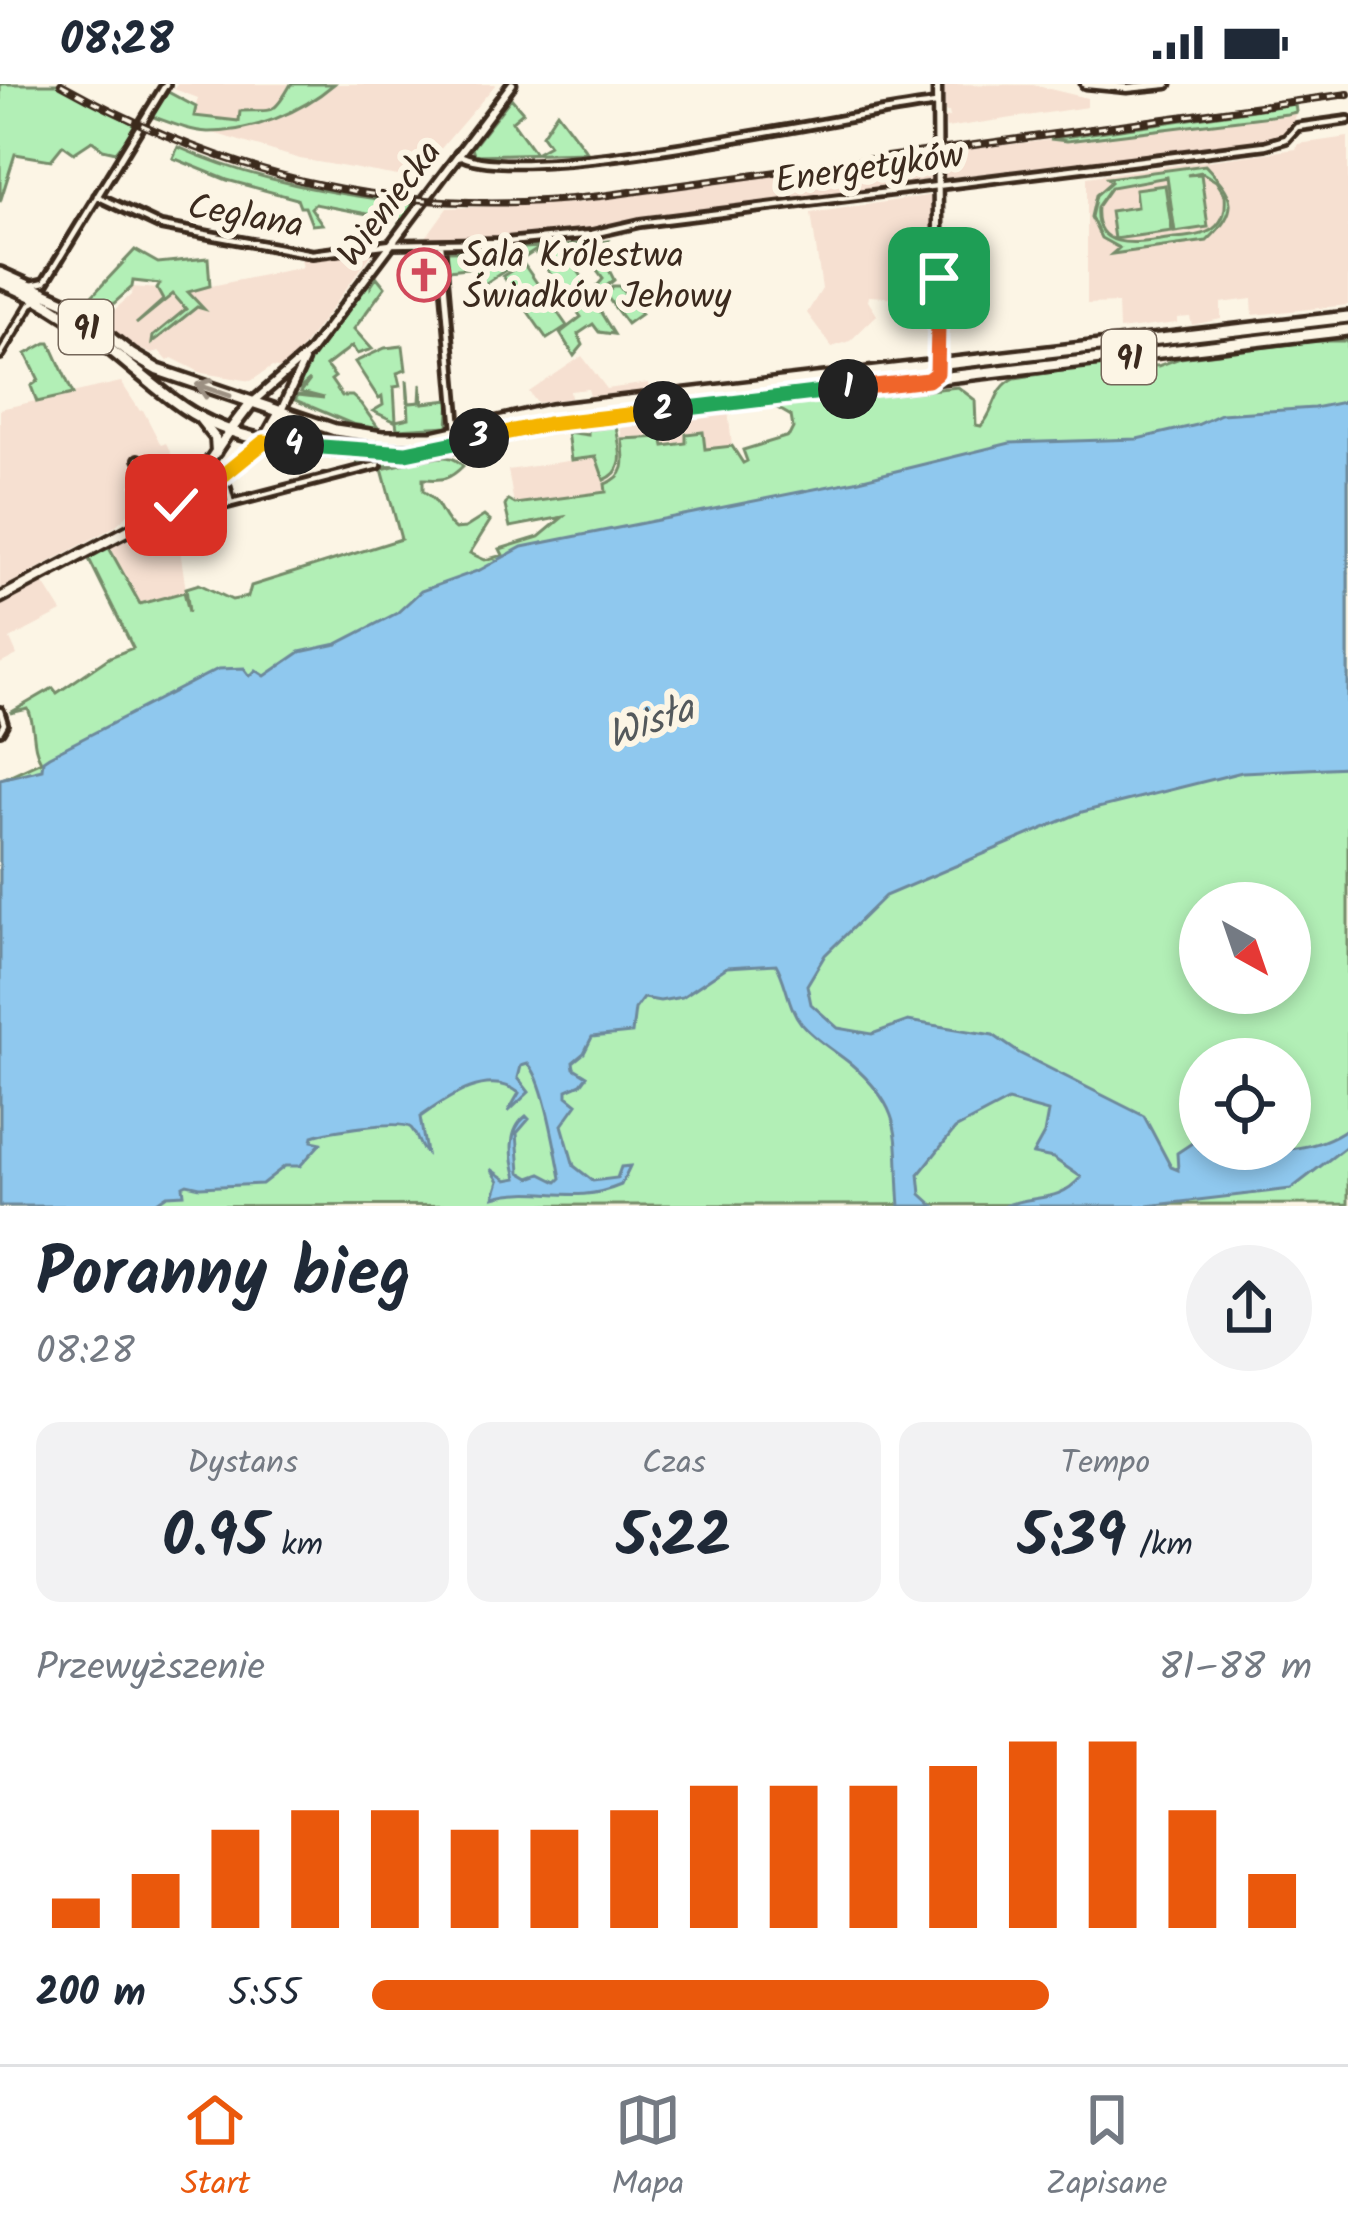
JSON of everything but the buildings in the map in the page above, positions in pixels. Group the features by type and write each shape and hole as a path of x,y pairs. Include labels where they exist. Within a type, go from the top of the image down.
{"main road":[{"name":"91","path":"0,277 49,298 145,363 280,413 370,436 406,438 458,433 538,412 1348,317"},
{"name":"91","path":"49,298 199,418 229,432 264,442 380,452 430,450 548,424 1348,330"},
{"path":"1166,339 1168,352"},
{"path":"156,514 198,478 251,403"},
{"path":"0,598 228,472 264,442 280,413"},
{"path":"199,418 214,437 216,454"}],"street":[{"path":"31,304 26,287 45,282 166,84"},
{"name":"Wieniecka","path":"280,413 309,353 512,84"},
{"path":"928,380 939,365 937,84"},
{"path":"1085,84 1127,88 1167,84"},
{"path":"458,154 483,164 568,162 937,104"},
{"name":"Energetyków","path":"391,244 507,242 939,183 1265,145 1286,139 1297,127 1348,120"},
{"name":"Ceglana","path":"97,196 165,227 306,254 391,244"},
{"path":"608,230 612,239"},
{"path":"441,244 458,433"},
{"path":"0,355 31,304 49,298 45,282"},
{"name":"Wieniecka","path":"251,403 309,353"},
{"path":"334,449 352,461"},
{"path":"352,472 352,461 358,455 380,452"},
{"path":"138,459 162,521 378,465"},
{"path":"228,472 225,481 231,503"},
{"path":"0,711 2,728"}],"shaded area":[{"path":"177,84 291,84 279,105 240,121 193,116 198,98 174,89"},
{"path":"334,84 496,84 415,179 300,159 210,132 277,118 316,99"},
{"path":"944,84 1033,85 1087,98 1087,107 946,128 945,118 950,117 945,112"},
{"path":"1296,112 1292,127 1281,138 944,178 943,152"},
{"path":"1348,137 1348,305 1253,315 1252,299 1221,303 1221,319 1192,325 1190,317 1177,318 1177,323 1119,330 1118,303 1087,304 1087,177 1296,149 1298,144"},
{"path":"933,153 933,179 610,224 603,230 424,240 447,208 578,203"},
{"path":"933,195 933,300 869,296 877,315 850,341 832,347 807,313 822,289 811,213"},
{"path":"372,254 293,360 251,381 202,373 172,358 168,361 159,351 152,354 127,344 102,321 131,295 132,287 187,291 303,267 300,257"},
{"path":"582,356 607,389 648,383 649,390 590,396 588,389 570,391 571,398 537,403 529,392"},
{"path":"121,382 176,464 130,485 138,505 114,527 0,589 0,409"},
{"path":"728,410 732,446 705,449 703,432 687,443 663,446 661,437 622,439 620,426 631,422"},
{"path":"594,457 602,464 606,492 514,504 508,470"},
{"path":"194,519 198,536 187,539 180,549 186,591 140,604 108,546"},
{"path":"43,582 62,612 10,639 17,655 0,664 0,605"}],"green space":[{"path":"0,84 58,84 137,126 116,152 92,141 74,153 63,145 51,160 15,154 0,202"},
{"path":"291,84 334,84 291,112 242,129 201,131 151,116 168,92 196,107 194,116 239,121 240,111 275,107"},
{"path":"511,98 523,112 512,121 535,153 549,145 542,135 557,112 587,152 474,155 472,148"},
{"path":"1295,104 1296,112 1287,114 1067,141 1050,139"},
{"path":"178,147 265,177 414,204 388,239 401,220 392,213 373,215 315,204 311,208 322,224 312,225 297,199 227,180 173,158"},
{"path":"1205,165 1228,194 1229,211 1207,241 1112,254 1119,248 1101,238 1091,217 1096,195 1111,182 1107,178","holes":["1201,172 1216,181 1225,195 1224,214 1203,234 1143,242 1120,241 1102,232 1097,207 1111,187 1167,177 1175,232 1208,227 1201,174 1187,175"]},
{"path":"1165,185 1172,231 1114,239 1110,211 1137,207 1135,189"},
{"path":"608,241 604,255 614,280 597,294 604,298 613,286 619,286 641,314 627,324 608,298 595,303 614,334 599,332 593,324 578,334 583,345 574,356 560,333 581,317 536,254 546,246 561,245 592,292 603,279 581,249 569,256 565,246 592,242 595,249 601,249 601,242"},
{"path":"541,247 477,289 475,269 486,266 448,270 447,251 496,250 497,263 504,262 503,250 508,255 506,249"},
{"path":"135,250 158,263 208,258 210,286 188,292 204,309 197,307 152,343 153,336 186,309 173,294 136,324 163,300 157,289 160,284 133,281 102,321 98,316 103,308 89,299 83,303 88,310 80,303"},
{"path":"523,263 567,326 547,339 503,276"},
{"path":"371,275 371,286 377,277 385,287 354,329 372,349 357,354 352,346 326,366 342,396 352,396 361,404 379,429 352,424 295,400 298,395 324,398 301,392 310,380 291,396 309,358"},
{"path":"1348,341 1348,1204 0,1206 0,780 41,761 28,709 10,713 53,688 57,693 110,657 133,648 88,557 108,546 140,604 184,592 189,612 186,588 199,584 232,600 248,597 251,586 401,539 382,469 413,461 380,467 369,464 368,459 357,462 359,457 455,450 415,459 445,457 463,466 445,478 423,479 423,491 455,529 484,516 490,521 470,553 485,560 503,555 500,549 539,537 563,517 510,527 508,500 515,504 606,492 605,484 618,477 623,467 622,439 662,437 664,446 686,443 686,434 703,432 705,449 732,446 743,463 747,461 743,450 789,436 791,416 774,406 958,387 975,400 976,425 981,426 1003,388 1015,378 1131,360 1120,364 1158,366 1180,358"},
{"path":"46,343 73,394 37,402 31,386 39,380 26,354"},
{"path":"403,346 406,370 397,373 400,386 394,387 396,421 409,418 407,380 409,403 420,402 421,384 423,403 450,400 448,426 397,429 396,422 373,411 383,405 382,397 355,362 385,348"},
{"path":"935,371 538,422 467,436 536,416"},
{"path":"282,420 328,435 378,441 452,440 393,449 272,439"},
{"path":"616,426 620,464 612,476 604,480 596,457 571,460 567,432 588,435 588,430"}],"water":[{"name":"Wisła","path":"1348,401 1348,767 1242,772 1082,812 885,896 825,955 807,985 811,1004 838,1028 872,1034 908,1021 993,1035 1144,1116 1171,1167 1178,1170 1179,1152 1179,1170 1311,1170 1311,1145 1348,1128 1348,1145 1291,1189 1147,1206 1005,1206 1054,1195 1081,1177 1053,1158 1033,1154 1044,1134 1048,1112 1008,1101 955,1129 919,1174 921,1194 934,1206 900,1206 895,1128 882,1097 801,1023 776,964 727,967 682,997 643,998 635,1009 632,1033 592,1037 573,1062 587,1076 567,1090 577,1104 562,1125 574,1166 593,1181 617,1178 621,1167 630,1166 621,1185 603,1191 494,1197 499,1181 491,1169 507,1180 517,1178 513,1136 526,1116 529,1119 517,1133 520,1172 557,1182 561,1178 544,1100 528,1064 521,1066 518,1078 529,1092 508,1112 519,1093 494,1084 468,1089 420,1117 426,1153 411,1128 364,1127 313,1136 312,1141 321,1143 300,1166 285,1166 262,1184 187,1184 184,1194 167,1195 151,1206 0,1206 0,779 42,769 49,756 218,669 244,668 250,676 256,670 265,676 300,652 337,644 397,613 421,591 480,570 522,547 855,481 1010,443 1137,439 1197,425 1221,414"}],"railway":[{"path":"61,84 126,118 256,168 322,185 457,202 601,196 1348,94"}],"place":[{"name":"Sala Królestwa Świadków Jehowy","path":"424,275"}],"route":[{"path":"176,505 216,481 264,442 406,453 548,424 928,380 939,365 939,278"}]}
